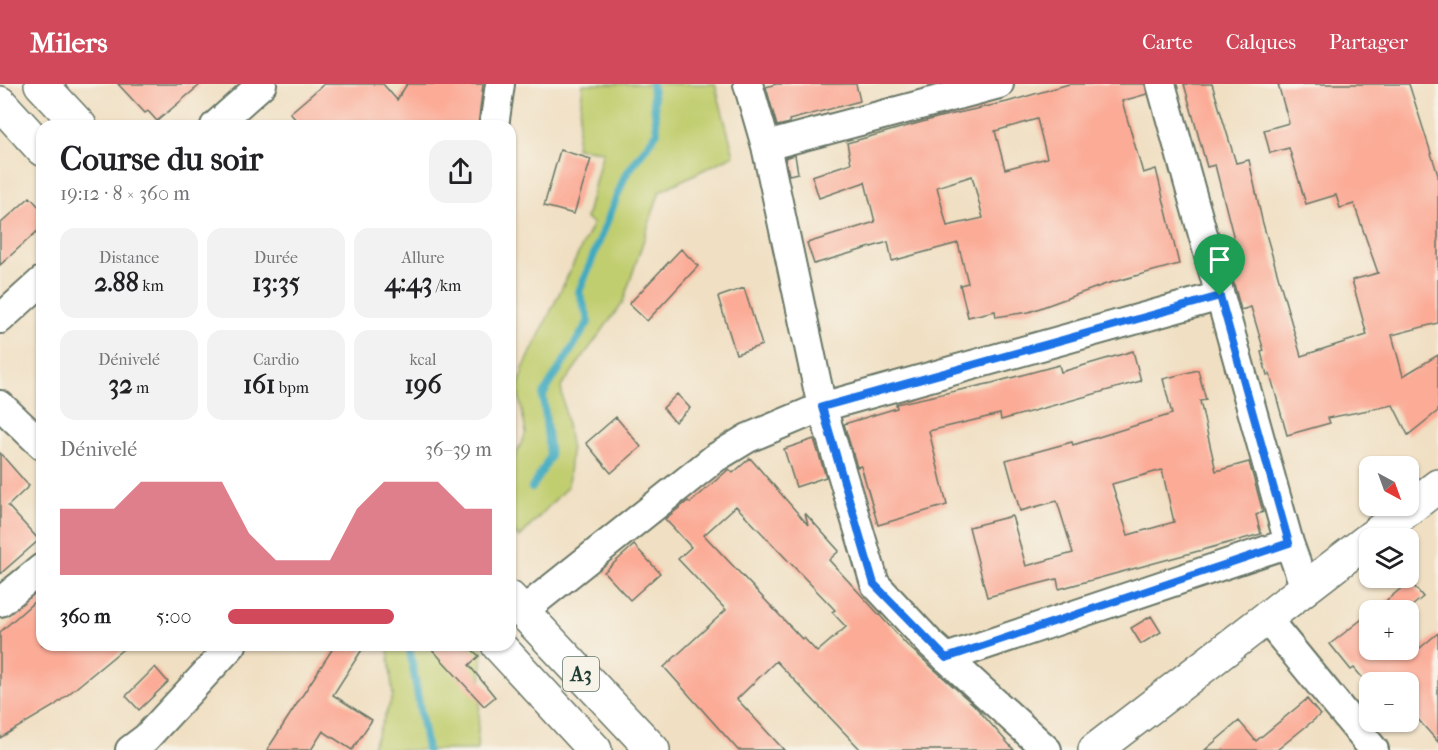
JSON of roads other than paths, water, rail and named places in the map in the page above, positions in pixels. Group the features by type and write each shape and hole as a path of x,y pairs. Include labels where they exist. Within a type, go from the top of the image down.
{"main road":[{"path":"41,84 74,120"},
{"path":"0,103 36,142"},
{"path":"1095,750 1438,486"},
{"name":"A3","path":"516,604 653,750"},
{"name":"A3","path":"504,651 595,750"}],"street":[{"path":"222,120 261,84"},
{"path":"495,120 500,84"},
{"path":"748,84 766,146 822,407 874,584 946,658 1047,750"},
{"path":"766,146 999,84"},
{"path":"1161,84 1289,543 1305,588"},
{"path":"0,319 36,286"},
{"path":"516,604 715,458 748,438 822,407 1220,296"},
{"path":"0,405 36,439"},
{"path":"946,658 1289,543"},
{"path":"0,602 36,573"},
{"path":"1266,618 1374,750"},
{"path":"140,746 227,651"}],"waterway":[{"path":"532,488 550,457 543,395 589,321 579,292 625,176 657,132 652,84"},
{"path":"410,651 427,750"}]}
